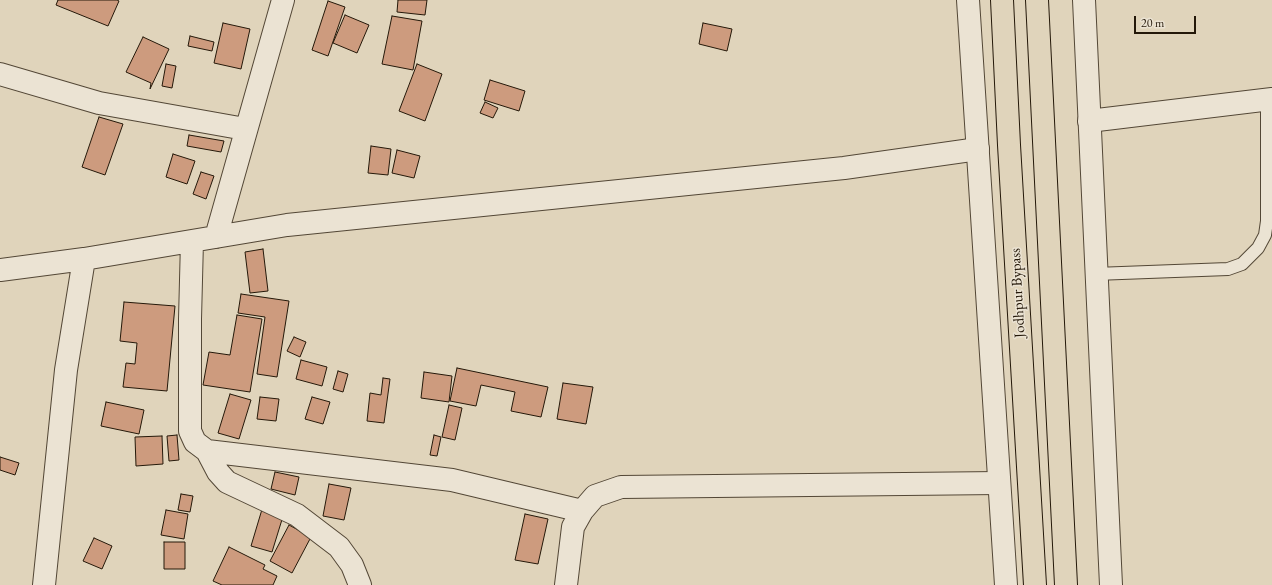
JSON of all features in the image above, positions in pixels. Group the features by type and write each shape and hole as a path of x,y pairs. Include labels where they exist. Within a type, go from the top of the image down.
{"highway":[{"name":"Jodhpur Bypass","path":"1002,0 1035,585"},
{"path":"1037,0 1066,585"}],"street":[{"path":"216,237 283,0"},
{"path":"968,0 1006,585"},
{"path":"1084,0 1095,274 1111,585"},
{"path":"0,74 99,103 246,129"},
{"path":"1089,121 1269,100"},
{"path":"0,270 84,259 286,225 836,169 978,149"},
{"path":"192,242 190,431 195,442 207,450 452,480 582,511"},
{"path":"44,585 66,370 84,259"},
{"path":"207,450 218,472 227,482 297,515 339,547 352,565 360,585"},
{"path":"566,585 574,527 582,511 595,496 621,487 999,483"}],"lane":[{"path":"1095,274 1228,269 1242,264 1258,248 1265,235 1267,221 1270,151 1269,100"}],"building":[{"path":"58,0 119,1 108,26 56,5"},
{"path":"398,0 427,0 425,15 397,12"},
{"path":"328,1 345,7 328,56 312,50"},
{"path":"345,15 369,25 357,53 333,43"},
{"path":"392,16 422,21 413,70 382,64"},
{"path":"223,23 250,29 241,69 214,63"},
{"path":"703,23 732,29 727,51 699,44"},
{"path":"190,36 214,42 212,51 188,46"},
{"path":"143,37 169,49 150,89 151,83 126,72"},
{"path":"166,64 176,66 172,88 162,86"},
{"path":"417,64 442,74 425,121 399,111"},
{"path":"490,80 525,91 519,111 484,100"},
{"path":"485,102 498,108 493,118 480,113"},
{"path":"99,117 123,124 105,175 82,167"},
{"path":"189,135 224,141 221,152 187,146"},
{"path":"371,146 391,149 388,175 368,173"},
{"path":"397,150 420,156 414,178 392,173"},
{"path":"173,154 195,161 187,184 166,177"},
{"path":"201,172 214,176 206,199 193,194"},
{"path":"263,249 268,291 250,293 245,252"},
{"path":"241,294 289,301 277,377 257,374 265,317 238,313"},
{"path":"124,302 175,306 167,391 123,387 126,363 135,364 137,343 120,341"},
{"path":"237,315 262,319 250,392 203,385 209,352 230,355"},
{"path":"294,337 306,342 300,357 287,351"},
{"path":"301,360 327,367 322,386 296,379"},
{"path":"457,368 548,387 541,417 511,411 515,392 481,385 476,406 450,401"},
{"path":"338,371 348,374 343,392 333,389"},
{"path":"424,372 452,376 449,402 421,398"},
{"path":"383,378 390,379 384,423 367,421 370,393 381,395"},
{"path":"563,383 593,387 586,424 557,419"},
{"path":"230,394 251,400 239,439 218,433"},
{"path":"260,397 279,399 276,421 257,419"},
{"path":"312,397 330,402 323,424 305,419"},
{"path":"106,402 144,410 139,434 101,426"},
{"path":"449,405 462,408 455,440 442,437"},
{"path":"177,435 179,460 169,461 167,436"},
{"path":"434,435 441,437 437,456 430,455"},
{"path":"162,436 163,464 136,466 135,437"},
{"path":"0,457 19,463 15,475 0,470"},
{"path":"275,472 299,477 295,495 271,489"},
{"path":"329,484 351,488 344,520 323,516"},
{"path":"181,494 193,496 190,512 178,510"},
{"path":"263,506 284,513 272,552 251,546"},
{"path":"166,510 188,514 184,539 161,535"},
{"path":"525,514 548,519 538,564 515,560"},
{"path":"289,525 311,537 292,573 270,561"},
{"path":"94,538 112,546 102,569 83,561"},
{"path":"164,542 185,542 185,569 164,569"},
{"path":"229,547 265,565 263,569 277,576 273,585 222,585 213,581"}]}
